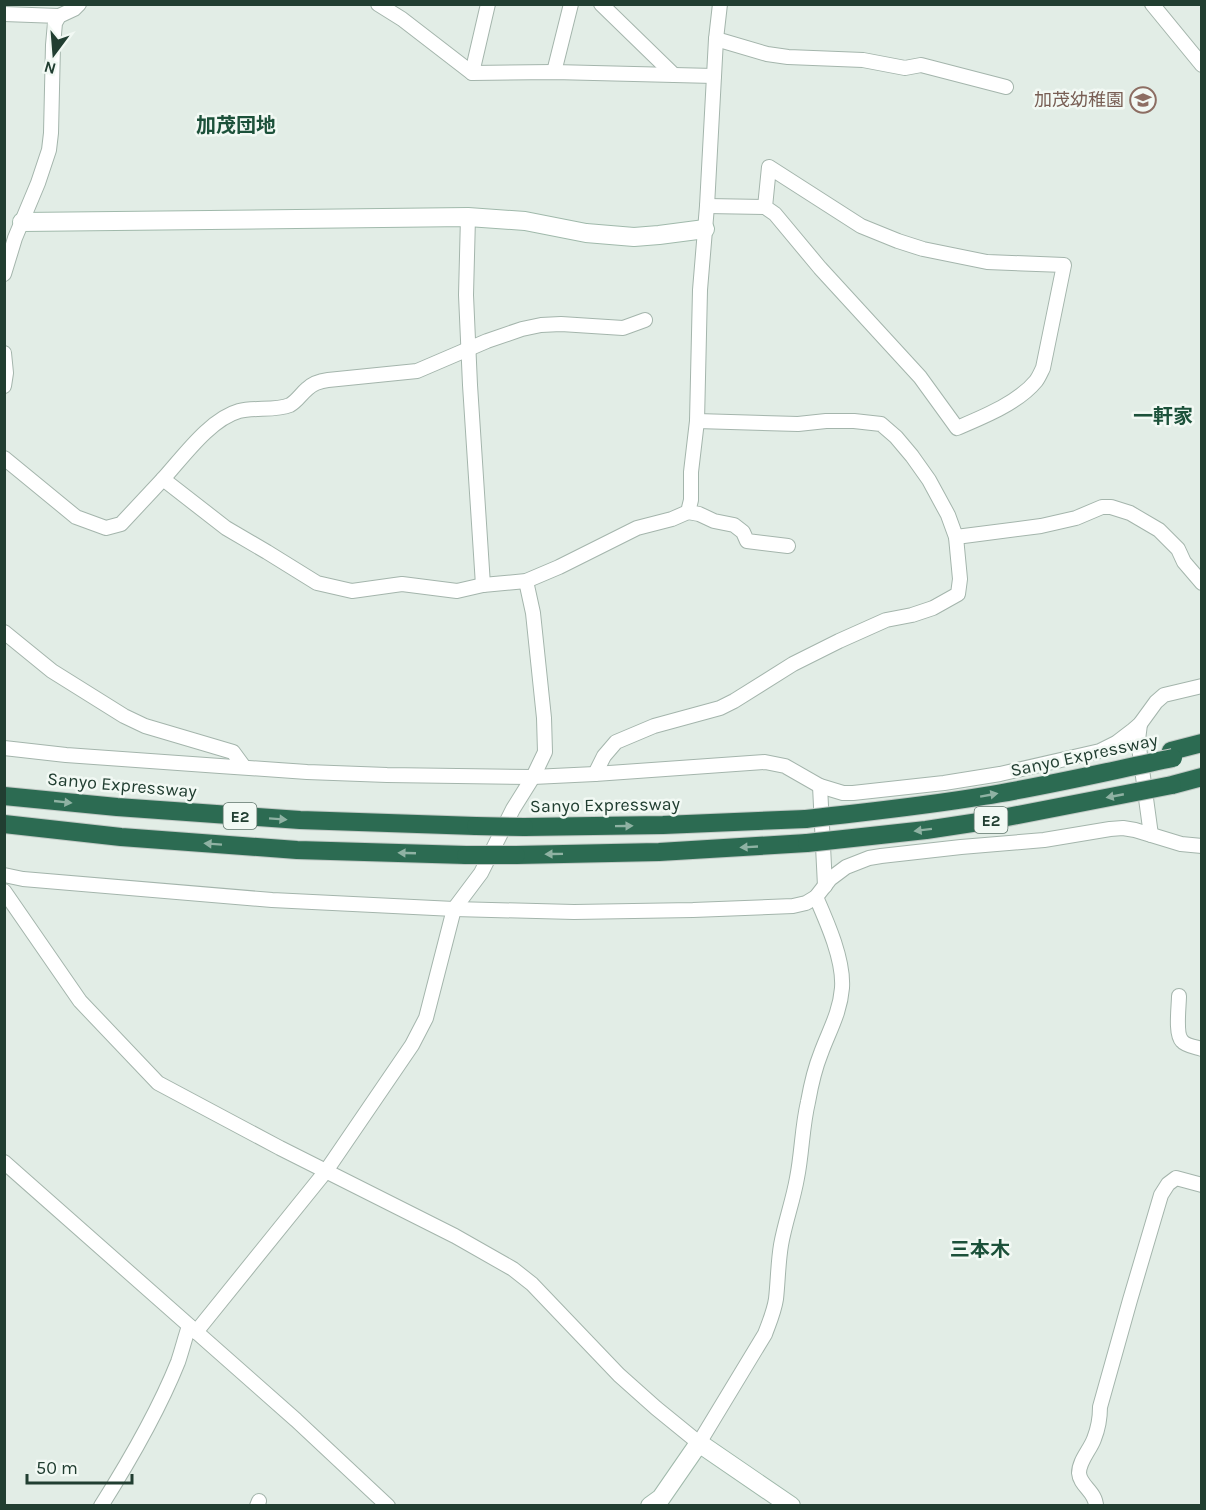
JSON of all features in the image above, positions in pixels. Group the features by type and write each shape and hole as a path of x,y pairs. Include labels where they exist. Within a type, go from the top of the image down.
{"highway":[{"path":"1172,754 1202,743"},
{"name":"Sanyo Expressway","path":"4,796 117,807 300,820 524,827 663,825 806,819 913,807 1058,783 1172,754 1202,750"},
{"name":"E2","path":"4,824 121,837 297,850 466,855 659,852 807,843 926,830 992,820 1202,779"}],"street":[{"path":"4,14 59,16 79,4"},
{"path":"378,4 402,19 472,73 554,72 714,76"},
{"path":"402,19 405,4"},
{"path":"472,73 488,4"},
{"path":"554,72 571,4"},
{"path":"601,4 674,75"},
{"path":"688,512 697,421 700,290 720,4"},
{"path":"1152,4 1202,65"},
{"path":"4,274 15,238 49,150 53,45 59,16"},
{"path":"716,39 767,54 788,57 863,60 905,68 921,65 1006,87"},
{"path":"707,206 765,207 775,214 820,268 920,377 957,428 1001,407 1037,380 1045,361 1064,264 987,262 915,246 861,226 769,167 765,207"},
{"path":"22,222 468,217 525,221 586,233 634,237 659,236 705,229"},
{"path":"468,217 466,295 483,585"},
{"path":"4,458 76,517 106,528 121,524 209,429 221,419 236,412 290,404 316,382 417,371 522,329 561,324 623,328 645,320"},
{"path":"4,353 6,373 4,386"},
{"path":"596,774 604,756 616,742 654,726 720,708 793,664 839,641 886,620 933,608 958,594 960,579 956,537 948,515 929,480 912,456 897,437 881,424 854,421 798,424 697,421"},
{"path":"163,478 226,528 317,583 352,591 402,584 457,591 483,585 526,581 637,528 672,519 688,512 734,525 743,532 747,541 788,546"},
{"path":"956,537 1041,526 1076,518 1102,507 1111,507 1130,513 1159,530 1178,549 1189,569 1202,583"},
{"path":"100,1506 150,1422 192,1329 324,1173 412,1045 426,1018 454,909 481,873 545,752 544,718 534,625 526,581"},
{"path":"4,632 52,670 124,716 145,726 233,752 244,767"},
{"path":"4,748 66,755 307,772 387,775 532,777 765,762 785,766 833,791 853,793 1000,774 1100,751 1116,743 1140,724 1148,710 1164,695 1202,686"},
{"path":"1140,724 1138,740 1150,835"},
{"path":"650,1506 661,1498 696,1447 765,1334 772,1316 780,1248 797,1180 807,1104 821,1053 835,1021 842,988 842,971 820,891 820,786"},
{"path":"4,875 23,879 272,900 574,912 693,910 793,906 806,903 846,867 881,856 1044,840 1123,828 1181,844 1202,846"},
{"path":"4,891 80,1001 158,1083 324,1173 455,1236 513,1269 532,1284 619,1375 696,1447 791,1506"},
{"path":"1179,996 1178,1032 1182,1042 1202,1048"},
{"path":"5,1164 296,1420 388,1506"},
{"path":"1096,1506 1096,1499 1080,1479 1079,1471 1094,1440 1100,1418 1100,1407 1161,1195 1168,1184 1176,1178 1202,1185"}],"place":[{"name":"加茂幼稚園","path":"1143,100"}],"district":[{"name":"加茂団地","path":"236,125"},
{"name":"一軒家","path":"1163,416"},
{"name":"三本木","path":"980,1249"}]}
